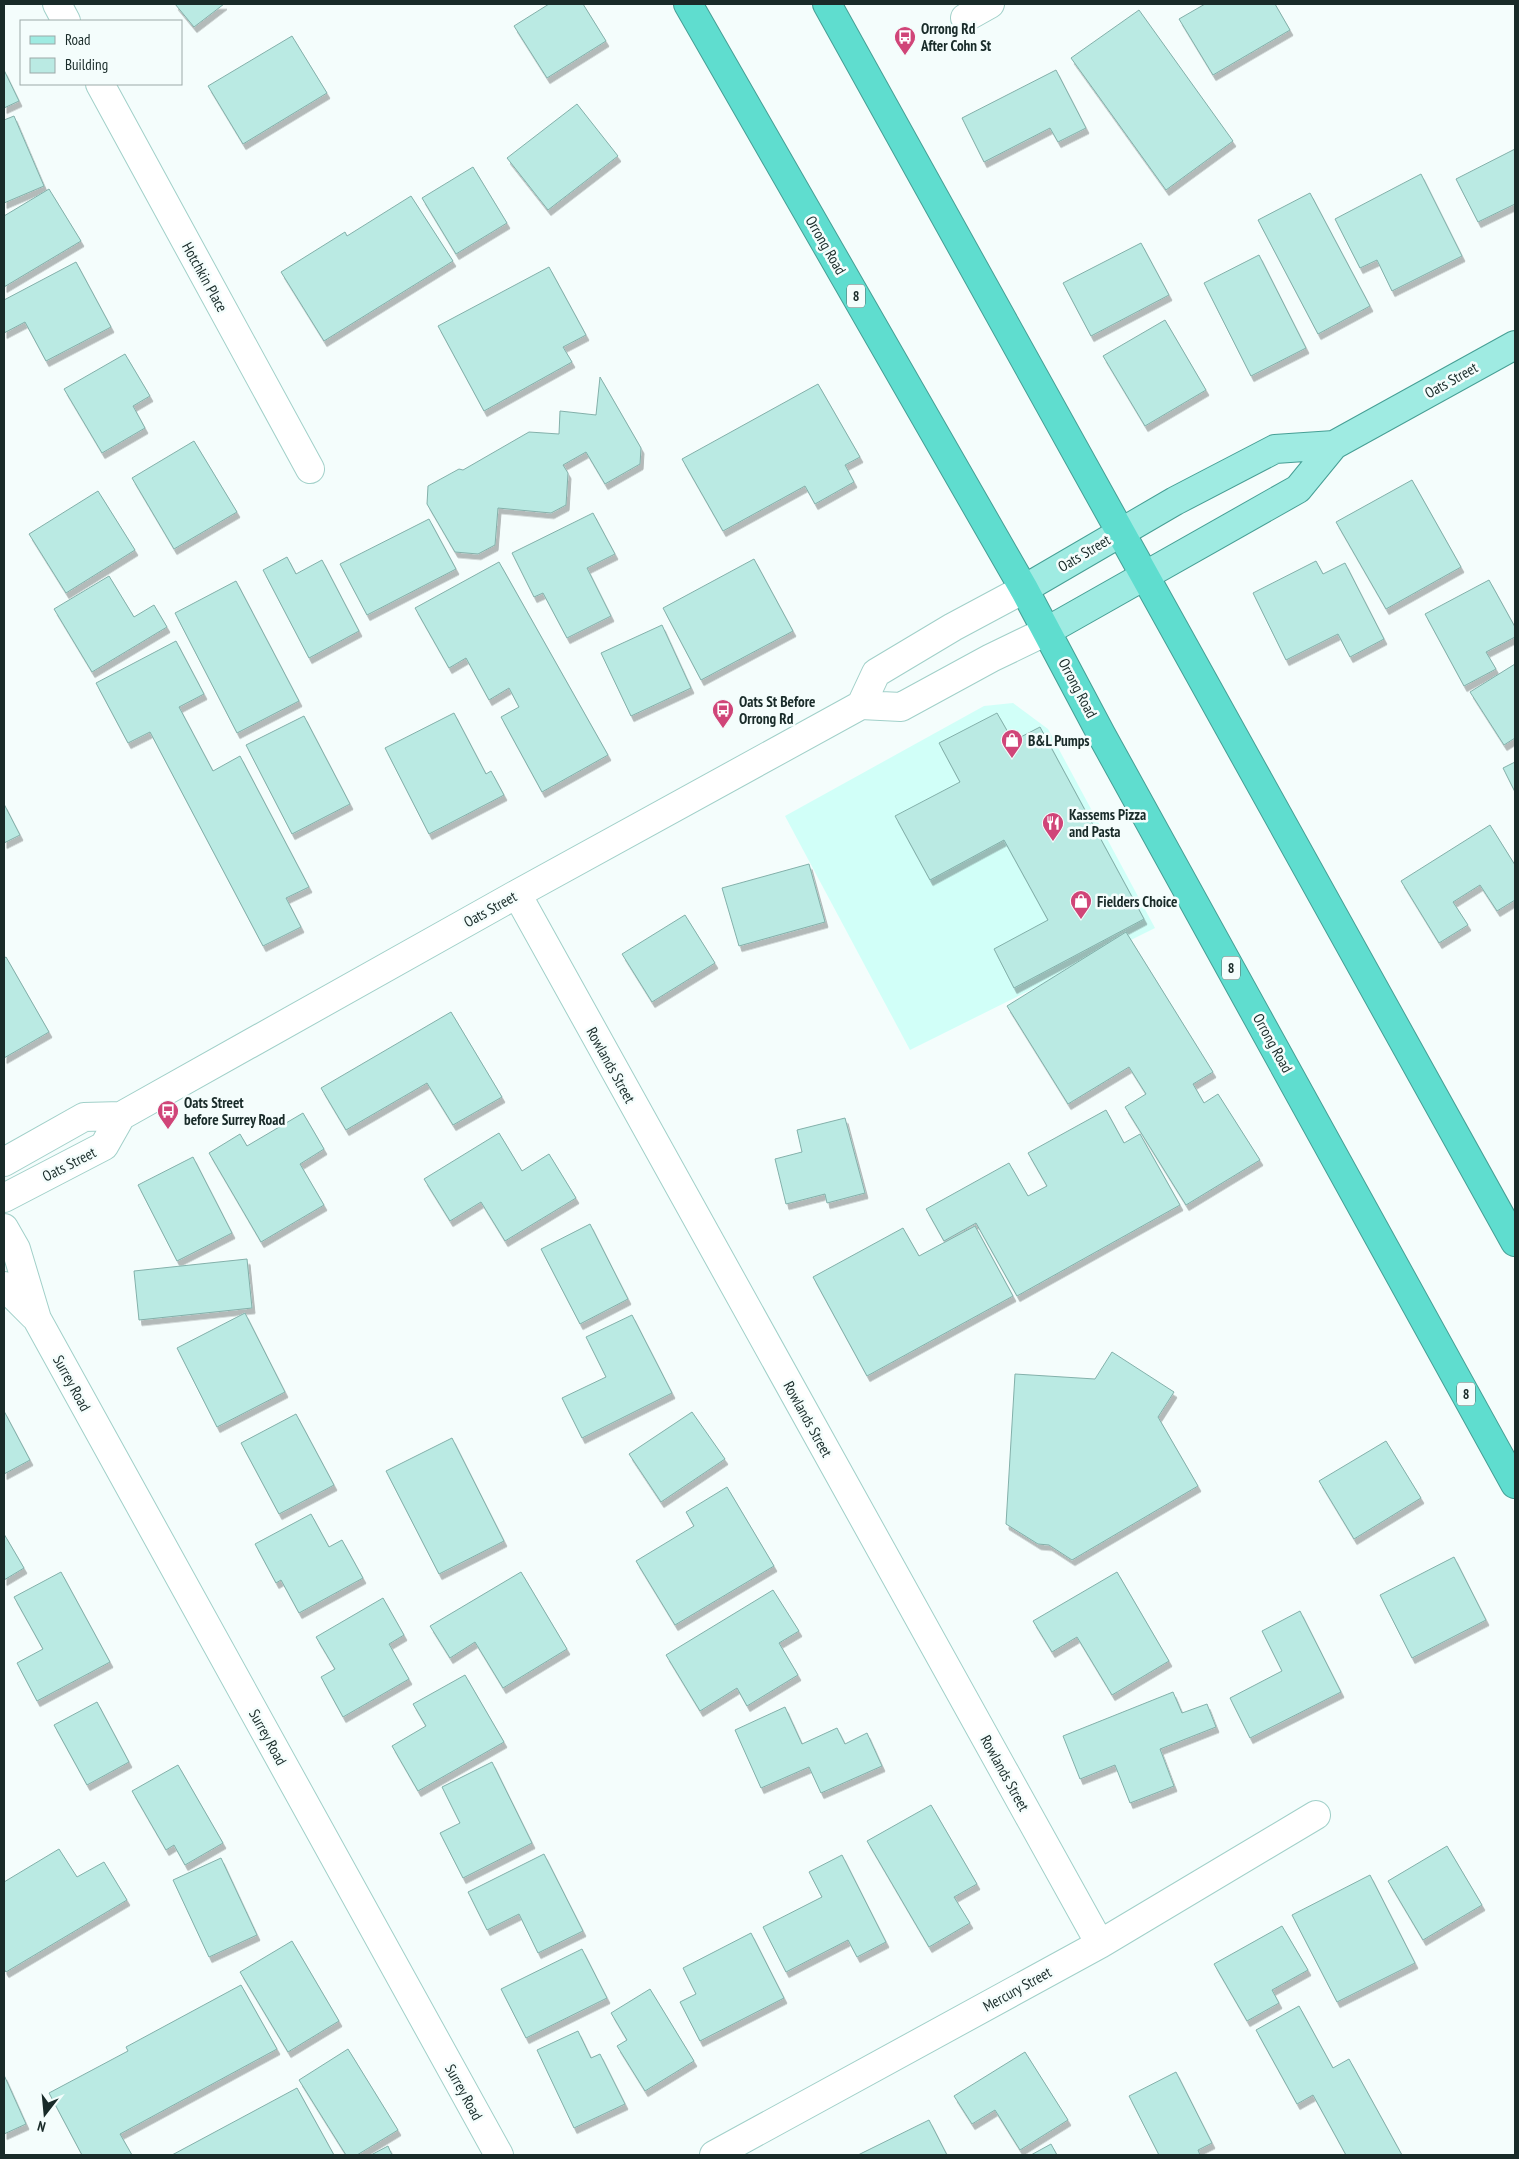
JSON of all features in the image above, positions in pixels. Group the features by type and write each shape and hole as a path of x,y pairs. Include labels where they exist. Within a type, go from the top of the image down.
{"highway":[{"name":"Orrong Road","path":"688,4 1024,589 1515,1484"},
{"path":"827,4 1515,1242"}],"main road":[{"name":"Oats Street","path":"1047,631 1298,489 1334,445 1515,345"},
{"name":"Oats Street","path":"1024,589 1120,532 1275,449 1334,445"}],"street":[{"path":"56,4 65,20"},
{"path":"965,18 990,4"},
{"name":"Hotchkin Place","path":"101,85 310,470"},
{"name":"Oats Street","path":"861,705 876,673 953,626 1024,589"},
{"name":"Oats Street","path":"4,1162 84,1117 121,1116 517,894 861,705 901,707 991,658 1047,631"},
{"name":"Rowlands Street","path":"517,894 1100,1944"},
{"name":"Oats Street","path":"4,1198 104,1146 121,1116"},
{"name":"Surrey Road","path":"4,1228 16,1249 37,1319 499,2155"},
{"name":"Surrey Road","path":"4,1286 37,1319"},
{"name":"Mercury Street","path":"714,2155 1100,1944 1316,1815"}],"shaded area":[{"path":"1013,703 1048,729 1155,928 910,1050 785,816 984,706"}],"building":[{"path":"175,4 224,4 194,27"},
{"path":"549,4 583,4 606,41 547,78 514,26"},
{"path":"1205,4 1275,4 1290,30 1213,75 1179,19"},
{"path":"1139,10 1233,141 1166,190 1071,58"},
{"path":"292,36 327,93 243,144 208,86"},
{"path":"4,70 19,101 4,108"},
{"path":"1056,70 1086,128 1058,142 1050,128 984,162 962,118"},
{"path":"577,104 618,156 548,210 507,158"},
{"path":"14,116 44,186 4,203 4,120"},
{"path":"1515,149 1515,204 1478,222 1456,179"},
{"path":"473,167 507,223 456,254 422,198"},
{"path":"1421,174 1462,256 1392,291 1377,260 1360,268 1335,219"},
{"path":"49,189 81,241 4,287 4,216"},
{"path":"1310,193 1370,306 1318,334 1258,220"},
{"path":"411,196 453,261 324,341 281,272 345,232 347,236"},
{"path":"1141,243 1169,295 1091,336 1063,283"},
{"path":"1259,255 1306,348 1251,376 1204,283"},
{"path":"76,262 111,327 46,361 25,322 4,333 4,300"},
{"path":"549,267 586,335 563,347 572,362 484,411 438,326"},
{"path":"1165,320 1206,390 1145,426 1103,356"},
{"path":"125,354 150,396 133,406 145,428 102,453 64,389"},
{"path":"600,377 641,448 640,464 605,484 586,452 563,465 568,473 566,505 551,513 498,508 495,545 478,554 455,552 427,504 428,486 459,469 463,470 529,432 559,434 560,411 596,415"},
{"path":"818,384 860,457 845,465 854,482 815,504 805,486 723,531 682,459"},
{"path":"194,441 237,512 174,549 132,478"},
{"path":"1412,480 1461,567 1386,609 1336,522"},
{"path":"98,491 135,550 66,593 29,534"},
{"path":"593,513 615,554 587,568 611,616 567,638 543,593 534,597 512,553"},
{"path":"429,519 456,569 367,615 340,564"},
{"path":"287,557 296,574 322,560 359,631 309,658 263,570"},
{"path":"754,559 793,631 701,680 663,608"},
{"path":"1316,561 1323,574 1345,563 1384,639 1350,657 1338,634 1286,660 1253,593"},
{"path":"499,562 608,755 542,792 501,717 519,707 509,688 489,700 466,658 449,668 415,608"},
{"path":"109,576 134,617 154,605 167,627 92,672 54,609"},
{"path":"1489,580 1515,627 1515,637 1486,652 1496,669 1464,686 1425,614"},
{"path":"236,581 299,701 237,733 175,613"},
{"path":"662,625 691,688 631,716 601,653"},
{"path":"176,641 204,694 179,707 213,771 240,756 309,887 286,898 301,927 263,946 150,732 128,743 96,683"},
{"path":"1515,664 1515,738 1504,745 1470,692"},
{"path":"454,713 486,774 491,771 504,795 429,834 385,748"},
{"path":"997,713 1013,741 1040,727 1144,919 1014,988 994,949 1048,920 1004,840 930,880 895,816 960,782 939,743"},
{"path":"304,716 350,804 292,834 246,745"},
{"path":"1515,762 1515,792 1503,768"},
{"path":"4,804 20,835 4,843"},
{"path":"1490,825 1515,865 1515,900 1497,911 1480,885 1453,902 1468,925 1439,943 1401,881"},
{"path":"809,864 825,922 739,946 722,888"},
{"path":"685,915 715,963 652,1002 622,954"},
{"path":"1126,932 1213,1072 1193,1084 1204,1103 1218,1094 1260,1160 1186,1205 1125,1107 1146,1094 1129,1067 1068,1104 1007,1006"},
{"path":"6,957 49,1032 4,1058 4,958"},
{"path":"451,1012 502,1097 453,1125 427,1083 346,1130 321,1088"},
{"path":"1106,1110 1124,1143 1140,1134 1180,1205 1017,1296 976,1223 944,1241 926,1209 1009,1163 1028,1196 1047,1186 1028,1153"},
{"path":"303,1113 324,1149 300,1164 324,1205 261,1242 209,1153 240,1134 247,1146"},
{"path":"845,1118 865,1193 827,1203 825,1194 786,1204 775,1159 802,1152 797,1130"},
{"path":"499,1133 522,1171 549,1154 576,1198 505,1241 481,1202 450,1221 424,1179"},
{"path":"193,1157 232,1233 177,1261 138,1185"},
{"path":"590,1224 628,1299 580,1324 541,1249"},
{"path":"975,1226 1013,1296 867,1376 813,1277 903,1228 919,1256"},
{"path":"247,1259 252,1308 139,1320 134,1271"},
{"path":"245,1313 285,1392 217,1427 177,1348"},
{"path":"632,1315 672,1393 582,1438 562,1398 606,1377 586,1337"},
{"path":"1112,1352 1174,1392 1158,1417 1198,1486 1072,1560 1049,1545 1038,1544 1006,1524 1015,1374 1095,1379"},
{"path":"4,1411 30,1460 4,1474"},
{"path":"692,1412 725,1459 661,1502 629,1454"},
{"path":"296,1414 334,1485 279,1514 241,1443"},
{"path":"452,1438 504,1541 439,1574 386,1471"},
{"path":"1386,1441 1421,1498 1354,1539 1319,1481"},
{"path":"727,1487 774,1566 675,1625 636,1561 694,1526 686,1512"},
{"path":"311,1514 329,1547 342,1540 363,1578 299,1613 281,1580 276,1583 255,1544"},
{"path":"4,1534 24,1568 4,1580"},
{"path":"1454,1557 1486,1620 1412,1658 1380,1595"},
{"path":"61,1572 110,1662 37,1701 17,1663 43,1649 14,1597"},
{"path":"521,1572 567,1649 503,1688 475,1642 450,1658 430,1626"},
{"path":"1117,1572 1169,1661 1112,1695 1077,1637 1052,1652 1033,1621"},
{"path":"773,1590 799,1631 779,1643 798,1675 747,1706 737,1688 700,1711 666,1655"},
{"path":"383,1598 404,1635 389,1644 409,1679 343,1717 321,1677 335,1669 316,1637"},
{"path":"1300,1611 1341,1692 1250,1738 1230,1698 1282,1671 1262,1631"},
{"path":"465,1675 504,1742 418,1791 392,1746 426,1726 413,1704"},
{"path":"1173,1692 1182,1713 1207,1704 1216,1727 1160,1749 1174,1786 1130,1803 1115,1765 1080,1779 1063,1736"},
{"path":"97,1702 129,1762 87,1785 54,1725"},
{"path":"785,1707 802,1744 837,1728 845,1744 867,1733 882,1766 821,1793 809,1767 761,1788 735,1730"},
{"path":"492,1762 532,1843 463,1878 440,1833 460,1823 442,1787"},
{"path":"178,1765 223,1843 185,1865 174,1845 166,1850 132,1791"},
{"path":"931,1805 977,1884 954,1897 970,1923 929,1947 867,1841"},
{"path":"1447,1846 1482,1905 1423,1940 1388,1881"},
{"path":"59,1849 77,1877 104,1862 127,1900 6,1972 4,1969 4,1882"},
{"path":"544,1854 583,1931 538,1953 519,1914 487,1930 468,1892"},
{"path":"842,1855 886,1942 857,1957 848,1940 786,1972 763,1927 822,1897 809,1872"},
{"path":"221,1858 257,1935 209,1957 173,1880"},
{"path":"1370,1875 1415,1963 1337,2002 1292,1915"},
{"path":"1282,1926 1308,1970 1272,1990 1279,2003 1247,2021 1214,1964"},
{"path":"751,1933 784,1998 700,2041 680,2002 696,1994 683,1968"},
{"path":"292,1941 339,2021 288,2052 240,1972"},
{"path":"582,1949 607,1998 526,2038 501,1989"},
{"path":"241,1985 277,2049 120,2134 132,2155 82,2155 49,2093 128,2051 126,2047"},
{"path":"650,1989 694,2061 645,2091 617,2046 627,2040 611,2013"},
{"path":"1299,2006 1333,2068 1349,2059 1402,2155 1346,2155 1313,2095 1297,2104 1256,2030"},
{"path":"578,2031 591,2058 600,2054 625,2104 574,2128 537,2050"},
{"path":"348,2049 398,2130 357,2155 346,2155 299,2080"},
{"path":"1025,2052 1068,2120 1020,2150 995,2110 972,2124 954,2096"},
{"path":"1176,2072 1212,2143 1198,2150 1200,2155 1159,2155 1129,2096"},
{"path":"4,2075 26,2124 4,2134"},
{"path":"297,2088 334,2155 172,2155"},
{"path":"929,2120 947,2155 858,2155"},
{"path":"1051,2144 1057,2155 1031,2155"},
{"path":"388,2146 392,2155 371,2155"}],"place":[{"name":"Orrong Rd After Cohn St","path":"905,56"},
{"name":"Oats St Before Orrong Rd","path":"723,729"},
{"name":"B&L Pumps","path":"1012,759"},
{"name":"Kassems Pizza and Pasta","path":"1053,842"},
{"name":"Fielders Choice","path":"1081,920"},
{"name":"Oats Street before Surrey Road","path":"168,1130"}]}
